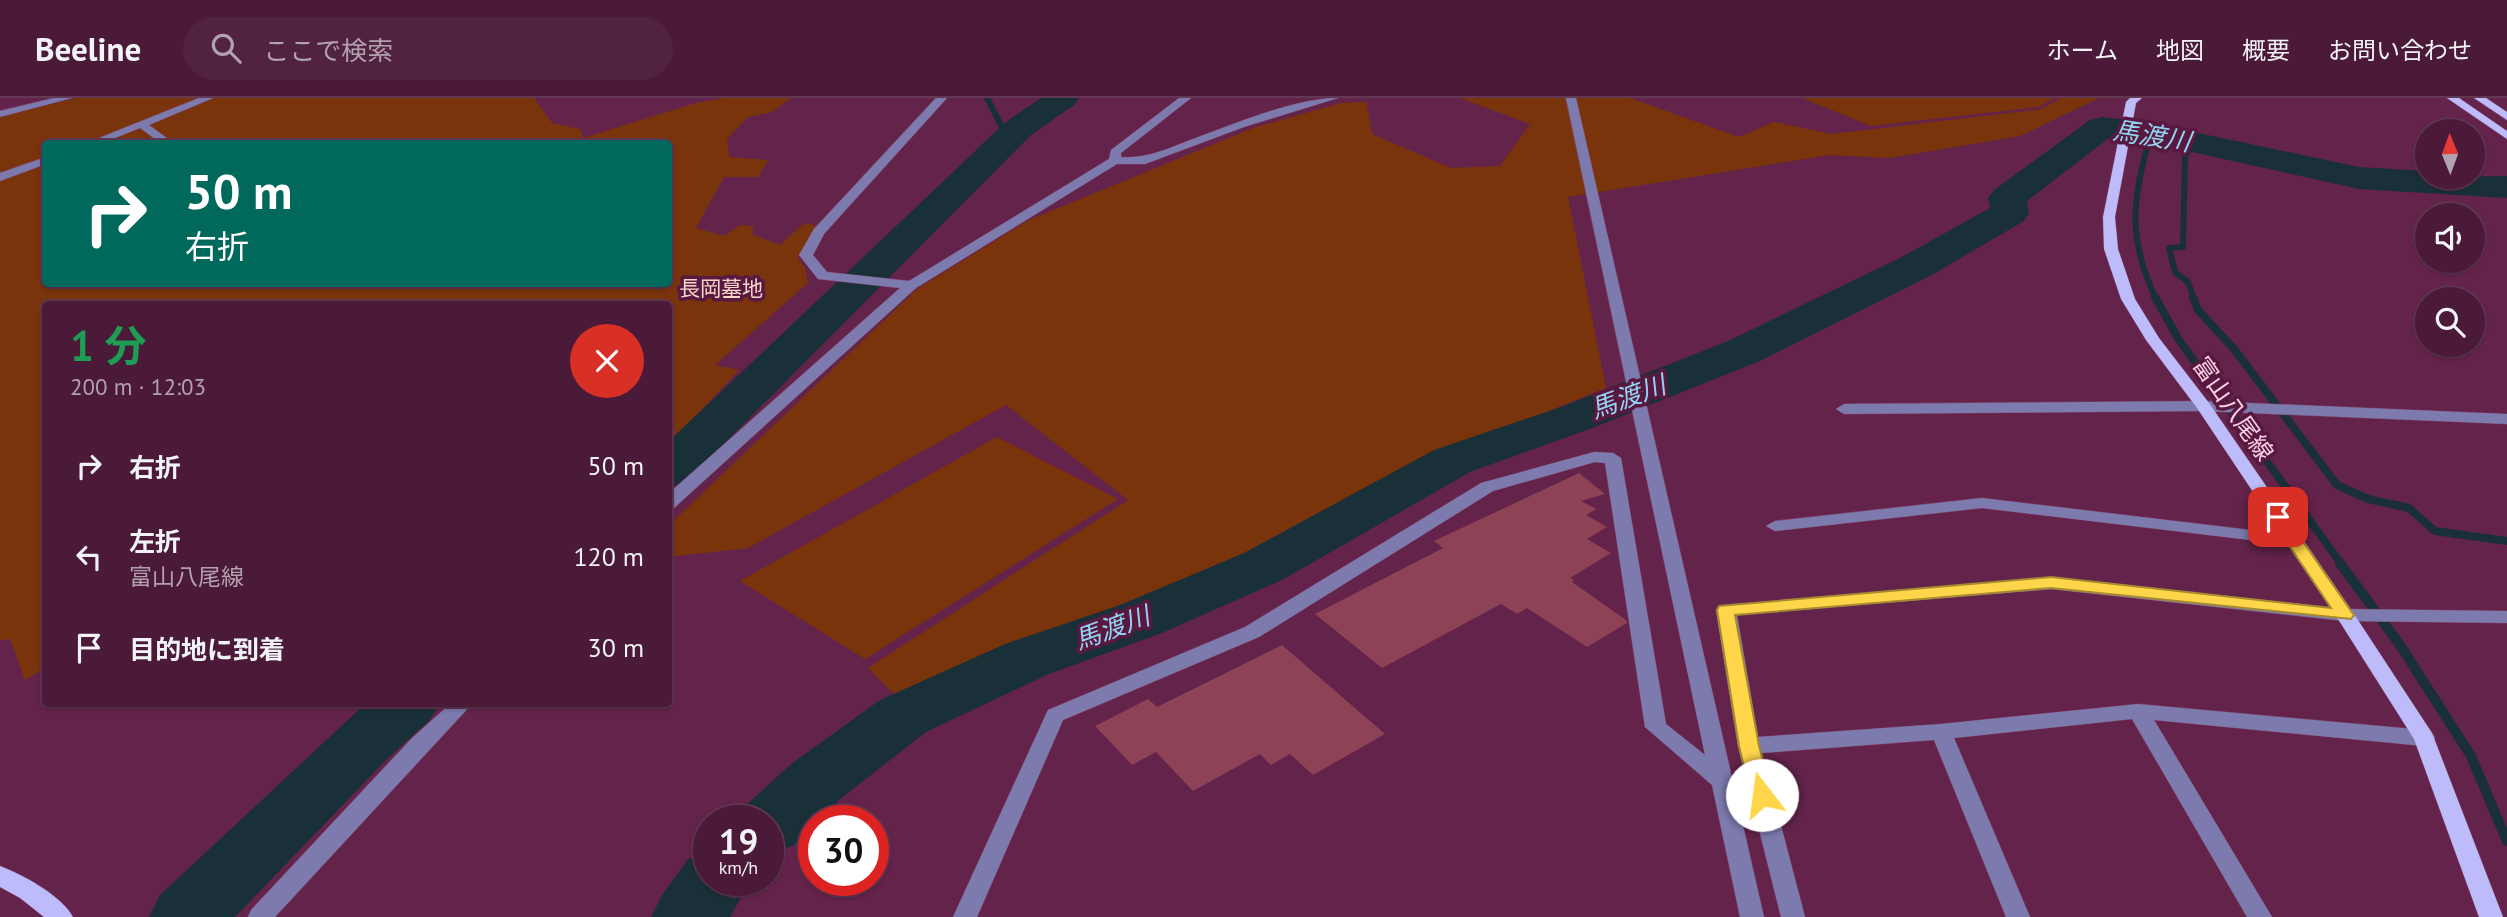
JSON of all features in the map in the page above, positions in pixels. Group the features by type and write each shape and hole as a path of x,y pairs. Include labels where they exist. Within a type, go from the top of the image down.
{"main road":[{"name":"富山八尾線","path":"2137,98 2131,102 2109,217 2111,248 2128,299 2153,340 2203,406 2345,615 2424,738 2491,917"},
{"path":"2452,98 2507,136"},
{"path":"2479,98 2507,117"},
{"path":"0,876 29,891 61,917"}],"street":[{"path":"0,114 67,98"},
{"path":"99,140 208,98"},
{"path":"911,285 823,276 806,255 819,232 942,98"},
{"path":"1115,160 1115,152 1186,98"},
{"path":"1571,98 1752,917"},
{"path":"672,500 911,285 1115,160 1141,162 1240,125 1327,99"},
{"path":"141,124 164,140"},
{"path":"0,177 42,161"},
{"path":"1844,409 2203,406 2507,419"},
{"path":"965,917 1055,715 1252,632 1487,487 1594,457 1613,458 1656,727 1722,781"},
{"path":"1775,526 1982,503 2293,540"},
{"path":"1793,917 1749,746 1726,610 2051,583 2345,615 2505,619"},
{"path":"260,917 419,745 459,707"},
{"path":"1749,746 1941,732 2138,711 2424,738"},
{"path":"2138,711 2260,917"},
{"path":"1941,732 2018,917"}],"green space":[{"name":"長岡墓地","path":"77,98 534,98 552,123 580,129 583,138 696,103 725,98 791,98 772,112 748,117 727,139 729,157 768,160 758,177 724,177 696,228 724,236 740,225 753,226 753,235 780,245 804,223 818,226 798,258 805,268 808,283 715,365 739,370 672,441 672,301 42,301 42,670 25,680 10,639 0,640 0,116"},
{"path":"1460,98 1630,98 1739,137 1774,122 1831,134 2042,109 2060,98 2099,98 2020,136 1890,158 1829,155 1568,197 1606,388 1434,457 1276,549 902,702 868,668 1128,500 1006,405 748,548 672,557 672,522 917,289 1027,221 1253,128 1341,103 1366,102 1372,134 1451,168 1500,166 1530,124"},
{"path":"1802,98 2054,98 2039,107 1871,126"},
{"path":"997,437 1118,499 865,659 740,581"}],"building":[{"path":"1579,473 1605,494 1581,501 1596,509 1586,515 1607,527 1587,539 1611,553 1570,578 1627,623 1587,647 1527,608 1517,614 1501,604 1382,668 1315,614 1443,548 1434,541"},
{"path":"1282,645 1385,734 1313,775 1290,754 1271,765 1260,754 1193,791 1156,752 1132,765 1095,726 1148,699 1157,707"}],"waterway":[{"path":"987,98 1003,129 979,151 996,153"},
{"path":"672,467 1019,128 1063,98"},
{"name":"馬渡川","path":"784,812 815,782 903,716 1027,659 1141,619 1264,566 1452,461 1578,417 1744,351 1915,267 2010,213 2007,198 2102,127 2151,133 2359,178 2507,187"},
{"path":"2151,133 2137,197 2136,235 2146,276 2156,298"},
{"path":"2194,299 2188,282 2175,272 2169,248 2183,247 2185,157 2190,148 2199,144"},
{"path":"2193,297 2198,310 2234,349 2337,485 2368,499 2409,508 2435,531 2507,541"},
{"path":"2156,298 2179,340 2342,565"},
{"path":"2340,563 2400,645 2471,756 2507,841"},
{"path":"187,917 363,742 404,707"},
{"name":"馬渡川","path":"689,917 703,896"}],"route":[{"path":"1762,795 1749,746 1726,610 2051,583 2345,615 2278,517"}]}
